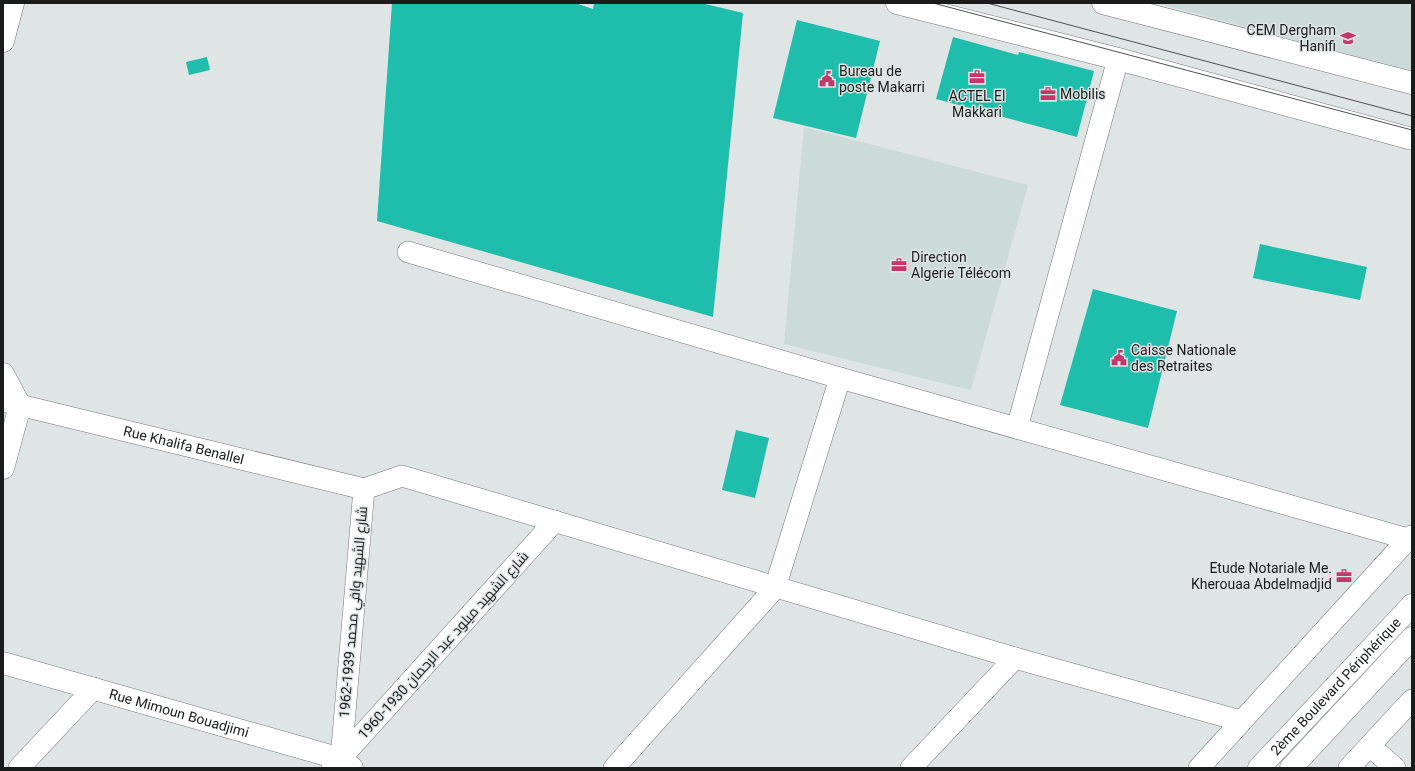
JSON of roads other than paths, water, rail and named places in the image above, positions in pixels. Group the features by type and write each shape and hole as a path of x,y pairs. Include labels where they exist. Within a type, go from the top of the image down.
{"main road":[{"path":"3,41 13,3"},
{"path":"897,3 1118,59 1412,139"},
{"path":"1106,3 1412,83"},
{"path":"3,374 12,403 3,468"},
{"name":"2ème Boulevard Périphérique","path":"1259,768 1412,605"},
{"name":"2ème Boulevard Périphérique","path":"1291,768 1412,638"},
{"name":"Rue Mimoun Bouadjimi","path":"3,663 94,688 342,765"}],"street":[{"path":"1017,428 1118,59"},
{"path":"408,252 840,378 1410,538 1199,768"},
{"path":"614,768 775,588 840,378"},
{"name":"Rue Khalifa Benallel","path":"12,403 364,489"},
{"path":"364,489 402,476 775,588 1015,658 1241,721"},
{"name":"شارع الشهيد وافي محمد 1939-1962","path":"342,765 364,489"},
{"name":"شارع الشهيد ميلود عبد الرحمان 1930-1960","path":"342,765 554,521"},
{"path":"911,768 1015,658"},
{"path":"20,768 94,688"},
{"path":"1349,768 1412,700"},
{"path":"1370,746 1395,768"}],"tram line":[{"path":"933,3 1412,130"},
{"path":"987,3 1412,116"}],"place":[{"name":"CEM Dergham Hanifi","path":"1348,38"},
{"name":"ACTEL El Makkari","path":"977,77"},
{"name":"Bureau de poste Makarri","path":"827,79"},
{"name":"Mobilis","path":"1048,94"},
{"name":"Direction Algerie Télécom","path":"899,265"},
{"name":"Caisse Nationale des Retraites","path":"1119,358"},
{"name":"Etude Notariale Me. Kherouaa Abdelmadjid","path":"1344,576"}]}
